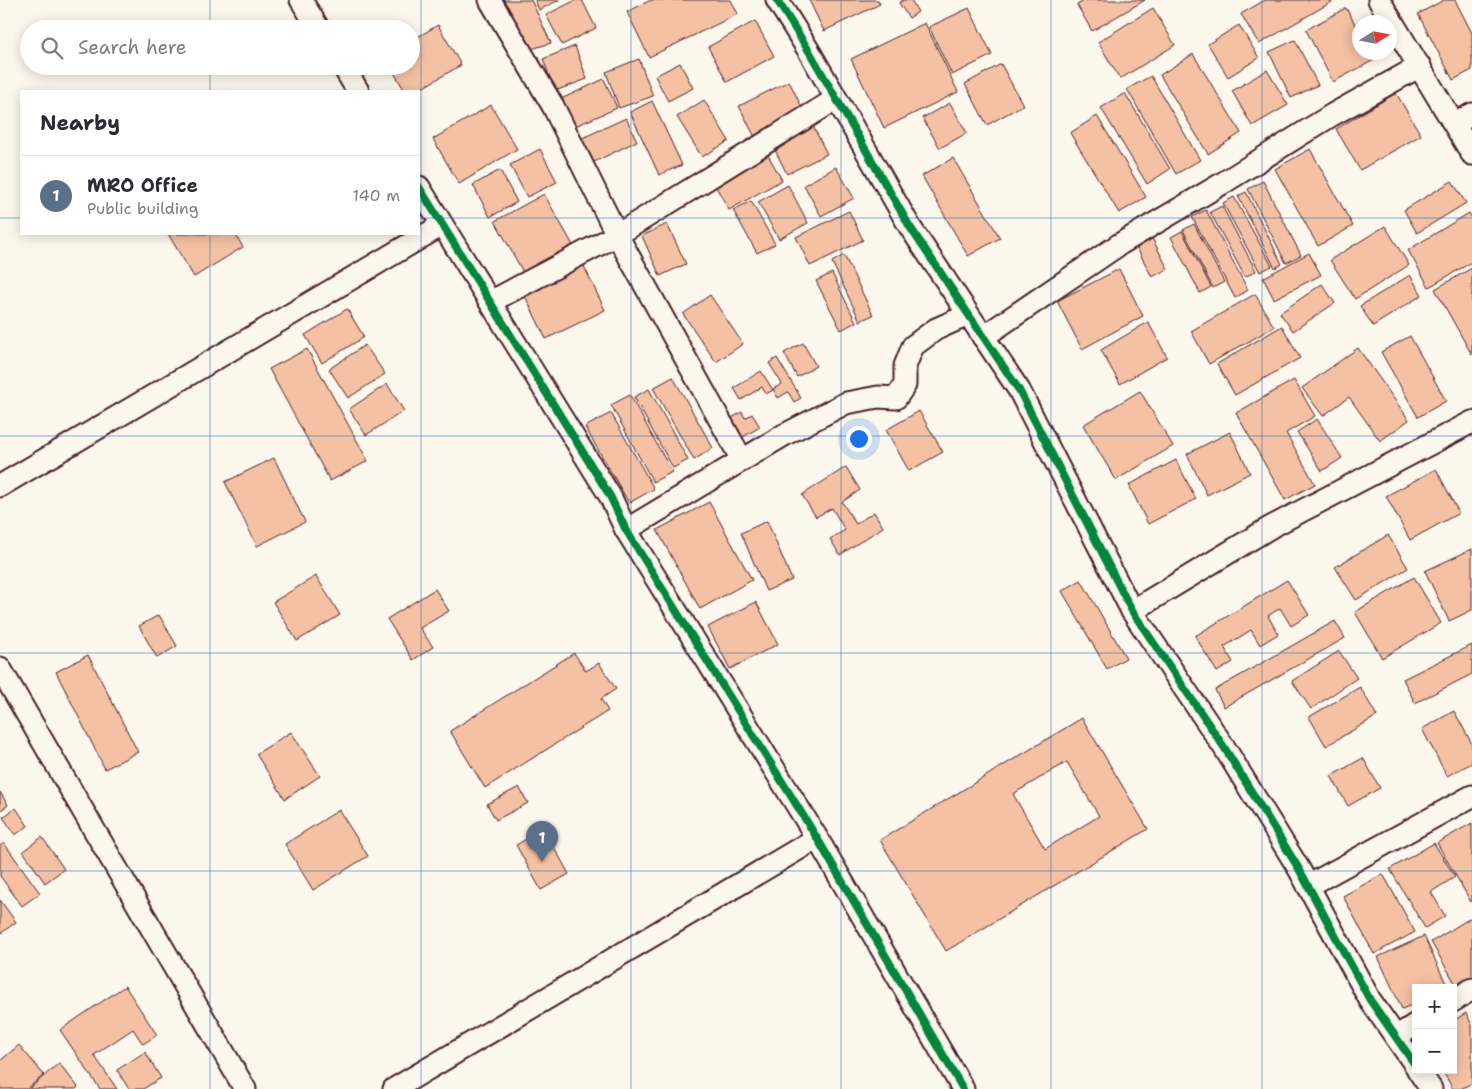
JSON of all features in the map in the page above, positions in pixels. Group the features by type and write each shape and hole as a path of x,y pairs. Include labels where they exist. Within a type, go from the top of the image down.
{"street":[{"path":"302,0 314,20"},
{"path":"490,0 553,106 617,235 742,460"},
{"path":"777,0 910,227 1019,390 1132,611 1224,747 1308,886 1370,1000 1412,1060"},
{"path":"1379,0 1420,66 1463,119 1472,154"},
{"path":"983,337 1120,244 1332,115 1420,66"},
{"path":"348,75 357,90"},
{"path":"490,302 617,235 836,99"},
{"path":"420,189 610,496 626,530 817,838 963,1089"},
{"path":"0,486 442,224"},
{"path":"626,530 784,435 846,403 878,397 896,398 905,385 905,366 913,346 936,328 968,315"},
{"path":"1132,611 1271,527 1472,422"},
{"path":"0,668 245,1089"},
{"path":"1308,886 1472,796"},
{"path":"394,1089 817,838"},
{"path":"1457,998 1472,989"},
{"path":"1396,1037 1412,1027"},
{"path":"1421,1074 1431,1089"}],"building":[{"path":"500,0 531,0 551,43 528,50"},
{"path":"535,0 559,0 539,10"},
{"path":"576,0 582,0 596,28 562,45 546,15"},
{"path":"651,0 731,0 738,14 649,57 627,12"},
{"path":"809,0 878,0 880,4 824,31"},
{"path":"903,0 911,0 918,12 909,18 899,3"},
{"path":"1086,0 1145,0 1092,31 1077,5"},
{"path":"1265,0 1335,0 1259,44 1241,14"},
{"path":"1444,0 1455,0 1472,33 1472,70 1453,80 1418,14"},
{"path":"969,8 992,55 952,75 929,27"},
{"path":"1153,8 1175,45 1120,79 1098,42"},
{"path":"1346,8 1352,19 1352,60 1374,60 1333,82 1306,30"},
{"path":"755,21 774,56 727,82 708,47"},
{"path":"925,23 958,92 884,128 851,59"},
{"path":"438,25 461,65 419,90 404,90 395,75 420,75 420,36"},
{"path":"1239,25 1259,58 1228,77 1208,44"},
{"path":"1295,40 1318,85 1291,98 1269,52"},
{"path":"575,46 587,79 555,91 543,59"},
{"path":"1193,54 1241,133 1208,154 1160,75"},
{"path":"639,59 653,96 619,108 606,72"},
{"path":"680,63 693,88 668,101 655,76"},
{"path":"1001,64 1023,105 987,125 965,84"},
{"path":"1267,70 1288,105 1252,126 1232,91"},
{"path":"1151,76 1200,160 1176,174 1127,89"},
{"path":"604,79 617,108 573,127 561,99"},
{"path":"789,81 805,114 756,139 739,106"},
{"path":"1125,93 1170,169 1147,184 1101,108"},
{"path":"1396,93 1421,135 1360,170 1336,129"},
{"path":"704,100 729,141 702,157 677,117"},
{"path":"652,101 682,165 659,175 630,112"},
{"path":"950,103 967,133 940,148 922,118"},
{"path":"491,105 517,149 459,184 433,139"},
{"path":"1097,116 1146,197 1119,213 1070,133"},
{"path":"626,118 637,141 588,165 578,140"},
{"path":"811,122 827,154 787,174 771,142"},
{"path":"764,148 782,180 729,210 711,178"},
{"path":"540,149 557,182 527,197 510,165"},
{"path":"1310,149 1353,226 1318,246 1275,169"},
{"path":"953,158 1000,238 968,256 922,176"},
{"path":"836,167 854,198 821,216 804,185"},
{"path":"500,170 517,202 490,217 473,185"},
{"path":"1263,181 1301,255 1286,263 1248,189"},
{"path":"1452,181 1466,203 1417,233 1404,210"},
{"path":"788,185 808,223 779,239 758,202"},
{"path":"1246,192 1282,264 1275,268 1238,196"},
{"path":"544,194 574,247 524,274 495,221"},
{"path":"1234,197 1272,266 1260,272 1223,203"},
{"path":"751,201 775,244 757,253 733,210"},
{"path":"1222,206 1256,271 1245,277 1210,212"},
{"path":"1206,210 1248,290 1235,298 1192,217"},
{"path":"849,211 863,240 810,266 796,237"},
{"path":"1469,213 1472,218 1472,262 1429,287 1408,250"},
{"path":"667,224 686,264 660,276 642,236"},
{"path":"1194,224 1224,282 1213,288 1183,230"},
{"path":"1385,226 1409,265 1355,299 1330,260"},
{"path":"1182,231 1211,287 1200,293 1171,237"},
{"path":"169,235 236,235 243,247 194,277"},
{"path":"1152,238 1168,269 1152,277 1136,246"},
{"path":"1309,253 1321,275 1274,299 1263,278"},
{"path":"844,255 873,315 860,321 832,262"},
{"path":"582,262 605,310 546,339 523,292"},
{"path":"1472,268 1472,355 1435,289"},
{"path":"1119,269 1143,316 1082,349 1057,301"},
{"path":"832,273 856,322 841,330 816,281"},
{"path":"1410,275 1422,295 1373,326 1360,306"},
{"path":"1322,284 1335,303 1293,331 1280,313"},
{"path":"1255,294 1274,327 1209,364 1191,331"},
{"path":"710,295 743,344 716,362 683,314"},
{"path":"347,309 364,337 322,363 305,335"},
{"path":"1148,322 1167,357 1120,384 1101,350"},
{"path":"1282,326 1300,358 1235,395 1217,364"},
{"path":"1410,336 1446,401 1418,417 1381,352"},
{"path":"803,343 816,366 797,377 784,353"},
{"path":"365,345 385,374 348,398 329,369"},
{"path":"1358,348 1409,420 1380,441 1349,397 1323,416 1302,388"},
{"path":"307,349 368,461 330,481 269,369"},
{"path":"777,358 801,398 794,402 788,392 778,398 773,389 782,384 769,363"},
{"path":"761,371 773,390 766,394 762,387 741,400 734,388"},
{"path":"673,377 713,448 694,460 653,388"},
{"path":"1294,380 1315,416 1286,433 1315,484 1285,500 1236,413"},
{"path":"387,384 404,411 366,435 349,409"},
{"path":"649,389 688,460 673,468 634,397"},
{"path":"1140,391 1173,446 1116,480 1083,425"},
{"path":"630,395 672,472 653,482 611,405"},
{"path":"919,411 943,452 909,471 886,430"},
{"path":"742,412 745,418 752,414 760,427 741,438 730,419"},
{"path":"611,413 654,489 629,503 585,427"},
{"path":"1317,419 1342,458 1322,471 1297,432"},
{"path":"1230,432 1250,473 1207,495 1187,454"},
{"path":"274,458 305,522 257,546 225,482"},
{"path":"1176,460 1196,499 1148,524 1129,485"},
{"path":"846,467 860,490 842,502 856,524 874,512 883,527 840,555 830,539 845,530 832,508 816,517 802,495"},
{"path":"1436,469 1459,513 1410,540 1386,496"},
{"path":"709,502 752,580 700,609 657,530"},
{"path":"767,521 792,580 766,591 741,533"},
{"path":"1388,535 1408,568 1356,600 1335,567"},
{"path":"1472,549 1472,610 1449,621 1425,571"},
{"path":"316,576 340,615 297,641 273,602"},
{"path":"1414,577 1441,623 1382,658 1355,612"},
{"path":"1081,580 1126,658 1107,669 1062,591"},
{"path":"1287,580 1309,615 1291,626 1280,608 1268,616 1278,634 1260,645 1251,630 1224,647 1233,662 1217,672 1195,636"},
{"path":"435,589 449,611 420,628 433,647 413,660 387,619"},
{"path":"756,602 778,644 730,669 708,627"},
{"path":"159,615 177,646 157,658 139,626"},
{"path":"1335,621 1345,638 1224,707 1215,690"},
{"path":"1472,645 1472,674 1415,703 1403,679"},
{"path":"1339,651 1357,678 1311,709 1292,681"},
{"path":"574,653 586,671 599,663 616,689 601,699 608,711 485,788 450,731"},
{"path":"88,655 138,752 105,769 56,672"},
{"path":"1360,687 1377,716 1326,746 1309,717"},
{"path":"1454,711 1472,744 1472,763 1447,776 1422,729"},
{"path":"1082,718 1148,829 946,951 880,840","holes":["1067,762 1099,816 1045,849 1013,794"]},
{"path":"291,732 320,776 285,799 256,754"},
{"path":"1363,758 1380,788 1348,806 1331,776"},
{"path":"519,787 528,803 496,820 487,804"},
{"path":"0,792 8,805 0,811"},
{"path":"16,808 28,826 15,835 3,817"},
{"path":"339,810 368,856 313,890 285,844"},
{"path":"1472,823 1472,901 1471,902 1437,843"},
{"path":"544,829 569,874 541,890 516,845"},
{"path":"42,837 64,869 45,883 23,851"},
{"path":"4,843 40,893 22,906 0,876 0,846"},
{"path":"1434,843 1455,877 1431,892 1445,916 1425,928 1390,869"},
{"path":"1383,874 1415,932 1374,954 1343,896"},
{"path":"0,900 16,922 0,934"},
{"path":"1472,917 1472,979 1458,988 1431,942"},
{"path":"1424,936 1446,984 1412,984 1412,1005 1402,1009 1378,957"},
{"path":"125,986 157,1035 143,1044 133,1029 94,1055 117,1089 100,1089 60,1030"},
{"path":"1466,1013 1472,1025 1472,1083 1461,1089 1453,1089 1444,1074 1457,1074 1457,1019"},
{"path":"19,1045 44,1075 27,1089 0,1089 0,1061"},
{"path":"145,1052 161,1078 143,1089 129,1089 117,1070"},
{"path":"59,1063 78,1087 76,1089 29,1089"}],"cycle path":[{"path":"777,0 809,51 910,227 1019,390 1132,611 1224,747 1299,869 1370,1000 1412,1060"},
{"path":"420,189 610,496 626,530 817,838 963,1089"}],"place":[{"name":"MRO Office","path":"542,862"}]}
